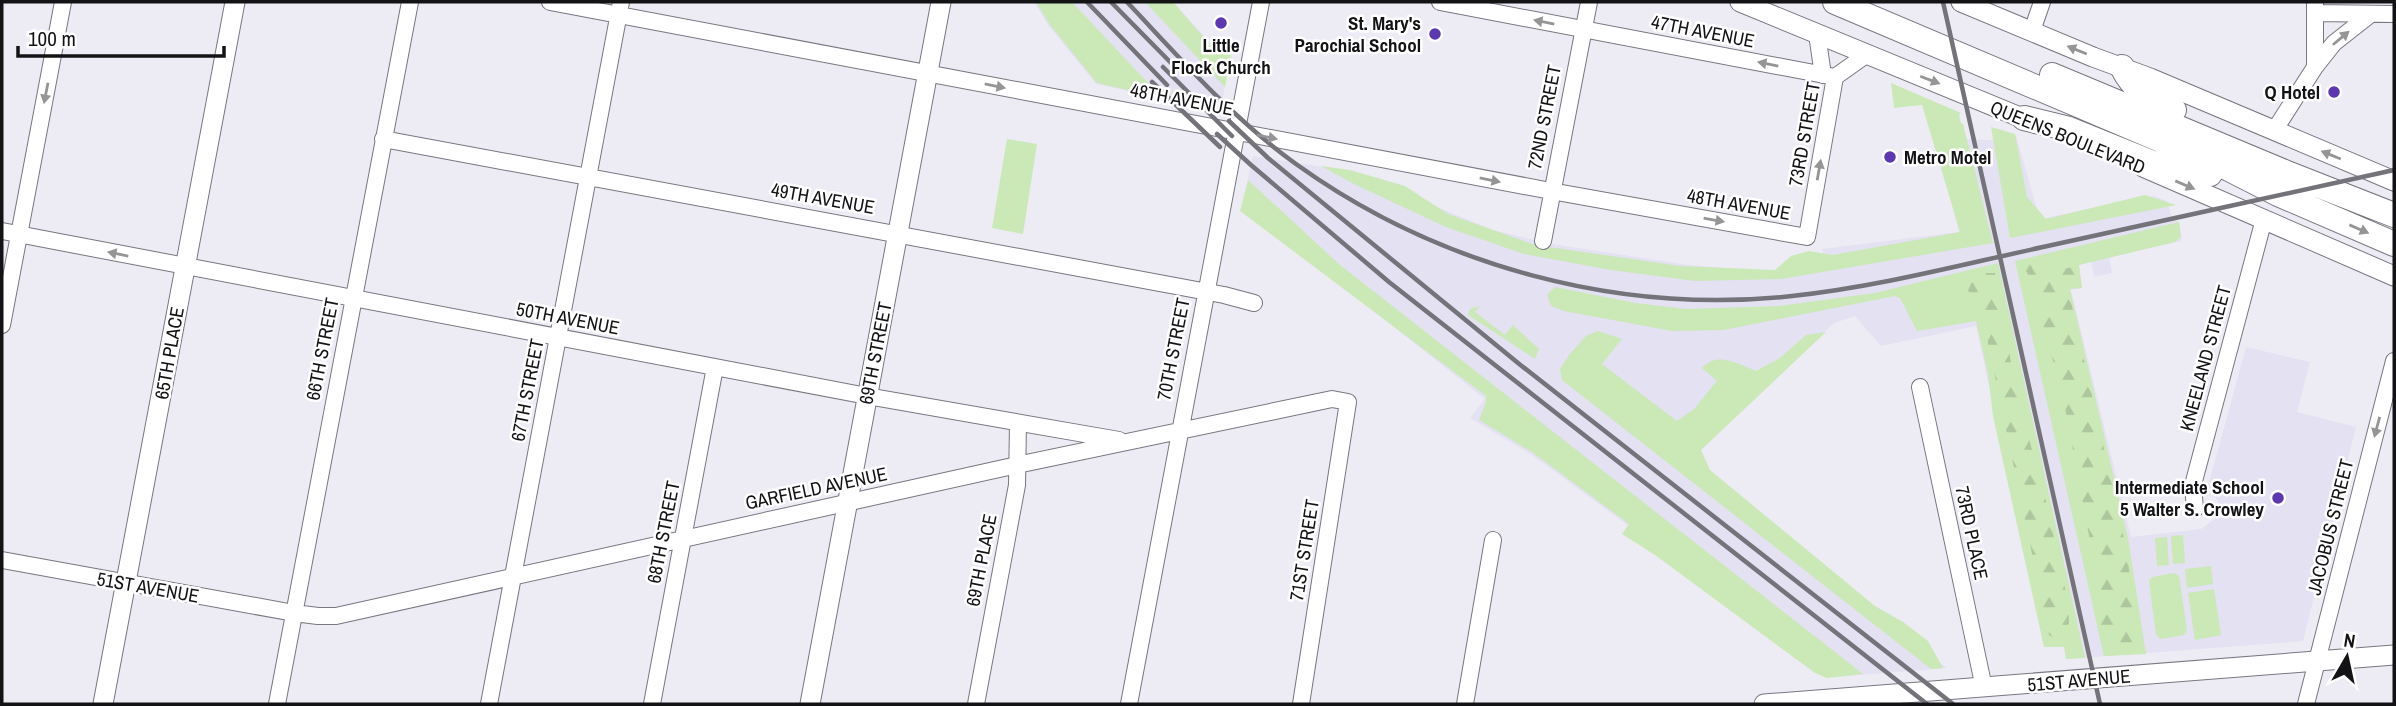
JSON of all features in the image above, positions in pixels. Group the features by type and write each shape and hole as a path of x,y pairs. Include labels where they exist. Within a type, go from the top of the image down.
{"main road":[{"name":"QUEENS BOULEVARD","path":"1835,2 2229,169 2278,194 2394,244"},
{"path":"1879,2 2394,215"},
{"path":"2122,67 2133,86 2145,95 2291,164 2344,194"},
{"path":"2024,118 2069,129 2153,163 2189,167 2278,194"}],"street":[{"path":"2,325 63,2"},
{"name":"65TH PLACE","path":"103,704 235,2"},
{"name":"66TH STREET","path":"277,704 410,2"},
{"name":"48TH AVENUE","path":"550,2 620,8 928,73 1807,237"},
{"name":"69TH STREET","path":"810,704 941,2"},
{"name":"70TH STREET","path":"1129,704 1261,2"},
{"name":"47TH AVENUE","path":"1440,2 1829,76"},
{"name":"72ND STREET","path":"1542,241 1588,2"},
{"name":"QUEENS BOULEVARD","path":"1741,2 2024,118 2394,276"},
{"path":"1962,2 2394,181"},
{"path":"2032,31 2042,2"},
{"path":"2315,67 2315,7 2394,14"},
{"name":"67TH STREET","path":"489,704 620,8"},
{"path":"2274,131 2315,67 2334,43 2371,14"},
{"name":"73RD STREET","path":"1807,237 1829,76 1816,34"},
{"name":"73RD STREET","path":"1829,76 1866,54"},
{"name":"49TH AVENUE","path":"383,139 898,233 1254,303"},
{"name":"KNEELAND STREET","path":"2195,509 2193,485 2264,219"},
{"name":"50TH AVENUE","path":"2,231 867,396 1128,442"},
{"name":"JACOBUS STREET","path":"2306,704 2394,360"},
{"name":"68TH STREET","path":"652,704 715,367"},
{"name":"73RD PLACE","path":"1920,387 1984,688"},
{"name":"GARFIELD AVENUE","path":"294,613 337,615 1179,430 1332,399 1348,402"},
{"name":"71ST STREET","path":"1301,704 1348,402"},
{"name":"69TH PLACE","path":"976,704 1017,485 1018,423"},
{"path":"1465,704 1493,540"},
{"name":"51ST AVENUE","path":"2,560 294,613"},
{"name":"51ST AVENUE","path":"1764,704 2394,655"}],"shaded area":[{"path":"1034,2 1173,2 1228,62 1221,111 1096,84 1048,25"},
{"path":"1925,98 1959,113 1965,139 1992,140 2016,136 2040,219 2154,196 2167,201 2172,218 2179,222 2182,241 2109,257 2112,273 2094,277 2091,261 2079,265 2082,288 2071,290 2131,537 2201,529 2215,519 2218,501 2208,486 2246,347 2310,362 2297,412 2356,427 2303,641 2069,659 2066,642 2045,644 1976,326 1881,346 1855,316 1834,323 1694,452 1711,478 1947,668 1835,677 1532,455 1470,418 1485,399 1242,207 1253,156 1349,171 1493,230 1546,243 1688,265 1772,272 1829,267 1822,249 1959,232"}],"green space":[{"path":"1036,2 1072,2 1162,98 1097,83 1050,25"},
{"path":"1145,2 1173,2 1213,48 1220,43 1232,48 1225,87"},
{"path":"1891,83 1961,113 1960,122 1963,124 1993,243 1781,279 1695,281 1611,270 1524,254 1446,227 1321,166 1350,170 1405,186 1448,214 1535,245 1680,266 1775,270 1791,256 1809,251 1833,255 1960,232 1922,105 1894,108"},
{"path":"1991,127 2015,134 2027,197 2046,219 2145,195 2176,205 2010,238"},
{"path":"1007,139 1037,144 1023,234 992,228"},
{"path":"1248,180 1340,265 1863,674 1827,678 1815,673 1655,555 1622,534 1629,524 1532,452 1479,420 1486,396 1240,211"},
{"path":"2179,222 2181,237 2175,242 2079,265 2082,288 2070,289 2128,538 2146,654 2104,656 2015,261"},
{"path":"1998,263 2085,658 2066,659 2064,647 2044,647 1993,416 1988,374 1976,321 1917,331 1900,298 1895,296 1724,330 1672,331 1564,311 1551,306 1547,295 1555,287 1635,303 1687,309 1779,306 1875,293"},
{"path":"2032,264 2044,271 2075,267 2078,285 2068,288 2127,552 2137,643 2133,649 2113,648 2100,640 2097,623 2100,594 2063,397 2033,288 2027,272 2020,267"},
{"path":"1976,273 1995,273 2016,391 2046,501 2068,602 2069,623 2062,639 2056,640 2049,635 1984,324 1968,290"},
{"path":"1480,306 1475,312 1505,335 1513,325 1539,349 1535,359 1468,315 1470,309"},
{"path":"1598,331 1622,339 1602,364 1677,421 1694,409 1717,381 1702,368 1708,363 1728,360 1756,371 1780,358 1806,335 1826,332 1701,450 1710,470 1875,606 1928,641 1943,668 1931,669 1562,380 1560,369 1569,355 1586,336"},
{"path":"2183,535 2185,563 2173,564 2171,536"},
{"path":"2167,537 2169,565 2157,566 2155,538"},
{"path":"2211,566 2213,584 2187,588 2185,569"},
{"path":"2174,573 2179,576 2187,630 2184,635 2161,639 2156,635 2149,581 2152,577"},
{"path":"2214,589 2221,635 2195,640 2188,593"}],"railway":[{"path":"1087,2 1167,85"},
{"path":"1111,2 1177,69"},
{"path":"1127,2 1207,87 1250,127 1296,164 1351,200 1409,230 1469,256 1532,275 1596,289 1661,298 1727,300 1792,296 1855,287 2394,170"},
{"path":"1943,2 2100,704"},
{"path":"1163,67 1232,136"},
{"path":"1152,82 1220,147"},
{"path":"1229,121 1268,158 1518,363 1953,704"},
{"path":"1217,134 1389,282 1927,704"}],"place":[{"name":"Little Flock Church","path":"1221,23"},
{"name":"St. Mary's Parochial School","path":"1435,34"},
{"name":"Q Hotel","path":"2334,92"},
{"name":"Metro Motel","path":"1890,157"},
{"name":"Intermediate School 5 Walter S. Crowley","path":"2278,498"}]}
